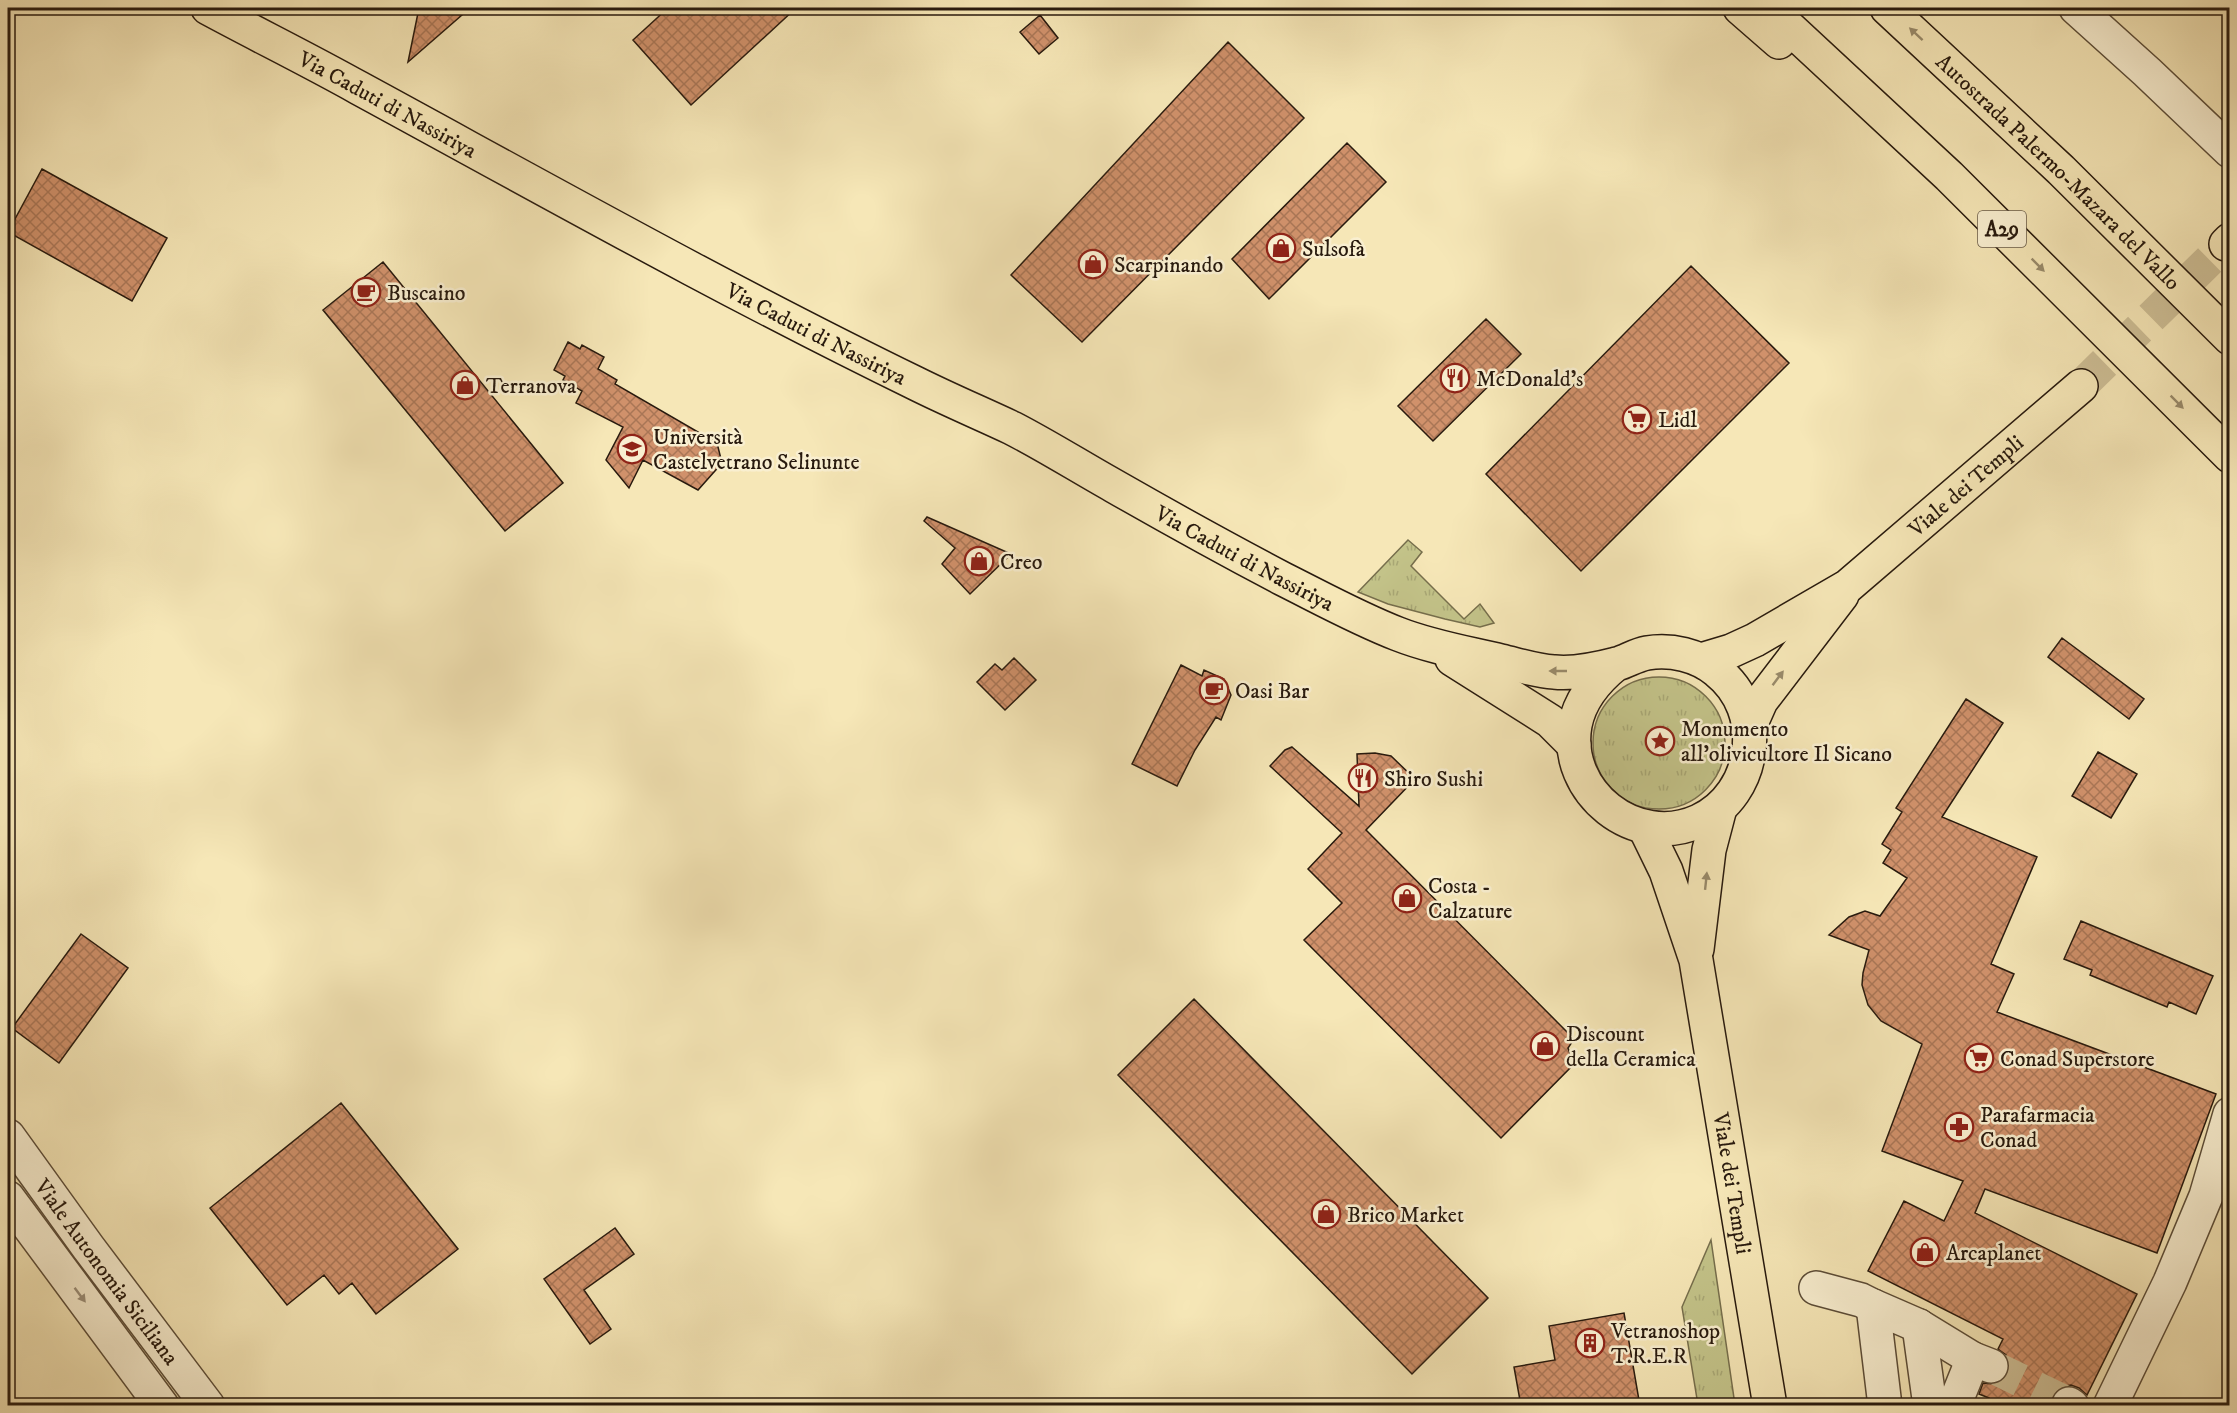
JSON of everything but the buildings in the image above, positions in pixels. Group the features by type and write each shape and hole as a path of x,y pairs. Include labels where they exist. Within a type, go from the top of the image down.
{"main road":[{"name":"Via Caduti di Nassiriya","path":"208,8 362,89 622,233 916,384 1017,430 1220,547 1397,634 1430,645"},
{"path":"1740,8 1889,139 1949,176"},
{"name":"A29","path":"1768,8 1949,176 2229,456"},
{"name":"Autostrada Palermo-Mazara del Vallo","path":"1887,8 2061,170 2229,338"},
{"name":"Viale dei Templi","path":"1848,586 2081,386"},
{"path":"1701,660 1731,651 1755,640 1848,586"},
{"path":"1749,728 1761,701 1848,586"},
{"path":"1430,645 1552,672 1579,671 1616,664 1643,653 1673,652 1701,660 1719,672 1734,687 1744,706 1749,728 1749,757 1746,772 1739,785 1720,808 1697,822 1672,829 1645,828 1618,818 1596,799 1580,774 1574,745 1575,722 1584,699 1598,680 1616,664"},
{"path":"1430,645 1550,721 1574,745"},
{"path":"1696,960 1710,850 1720,808"},
{"path":"1645,828 1666,871 1696,960"},
{"name":"Viale dei Templi","path":"1696,960 1770,1406"}],"street":[{"path":"2076,8 2229,151"},
{"path":"2110,1406 2184,1250 2206,1196 2229,1114"},
{"name":"Viale Autonomia Siciliana","path":"8,1136 208,1406"},
{"name":"Viale Autonomia Siciliana","path":"8,1198 162,1406"},
{"path":"59,1267 88,1247"},
{"path":"1816,1288 1861,1300 1919,1326 1982,1363 1954,1406"},
{"path":"1873,1306 1885,1406"},
{"path":"1919,1326 1929,1406"}],"green space":[{"path":"1408,540 1422,552 1411,566 1464,619 1480,604 1494,623 1480,627 1388,604 1358,592"},
{"path":"1659,677 1684,682 1705,697 1720,718 1725,743 1720,768 1705,789 1684,804 1659,809 1634,804 1613,789 1598,768 1593,743 1598,718 1613,697 1634,682"},
{"path":"1711,1240 1735,1405 1698,1405 1682,1307"}],"tunnel":[{"path":"2081,386 2226,244"},
{"path":"1991,1366 2069,1404"}],"place":[{"name":"Sulsofà","path":"1281,248"},
{"name":"Scarpinando","path":"1093,264"},
{"name":"Buscaino","path":"366,292"},
{"name":"McDonald's","path":"1455,378"},
{"name":"Terranova","path":"465,385"},
{"name":"Lidl","path":"1637,419"},
{"name":"Università Castelvetrano Selinunte","path":"632,449"},
{"name":"Creo","path":"979,561"},
{"name":"Oasi Bar","path":"1214,690"},
{"name":"Monumento all'olivicultore Il Sicano","path":"1660,741"},
{"name":"Shiro Sushi","path":"1363,778"},
{"name":"Costa - Calzature","path":"1407,898"},
{"name":"Discount della Ceramica","path":"1545,1046"},
{"name":"Conad Superstore","path":"1979,1058"},
{"name":"Parafarmacia Conad","path":"1959,1127"},
{"name":"Brico Market","path":"1326,1214"},
{"name":"Arcaplanet","path":"1925,1252"},
{"name":"Vetranoshop T.R.E.R","path":"1590,1343"}]}
